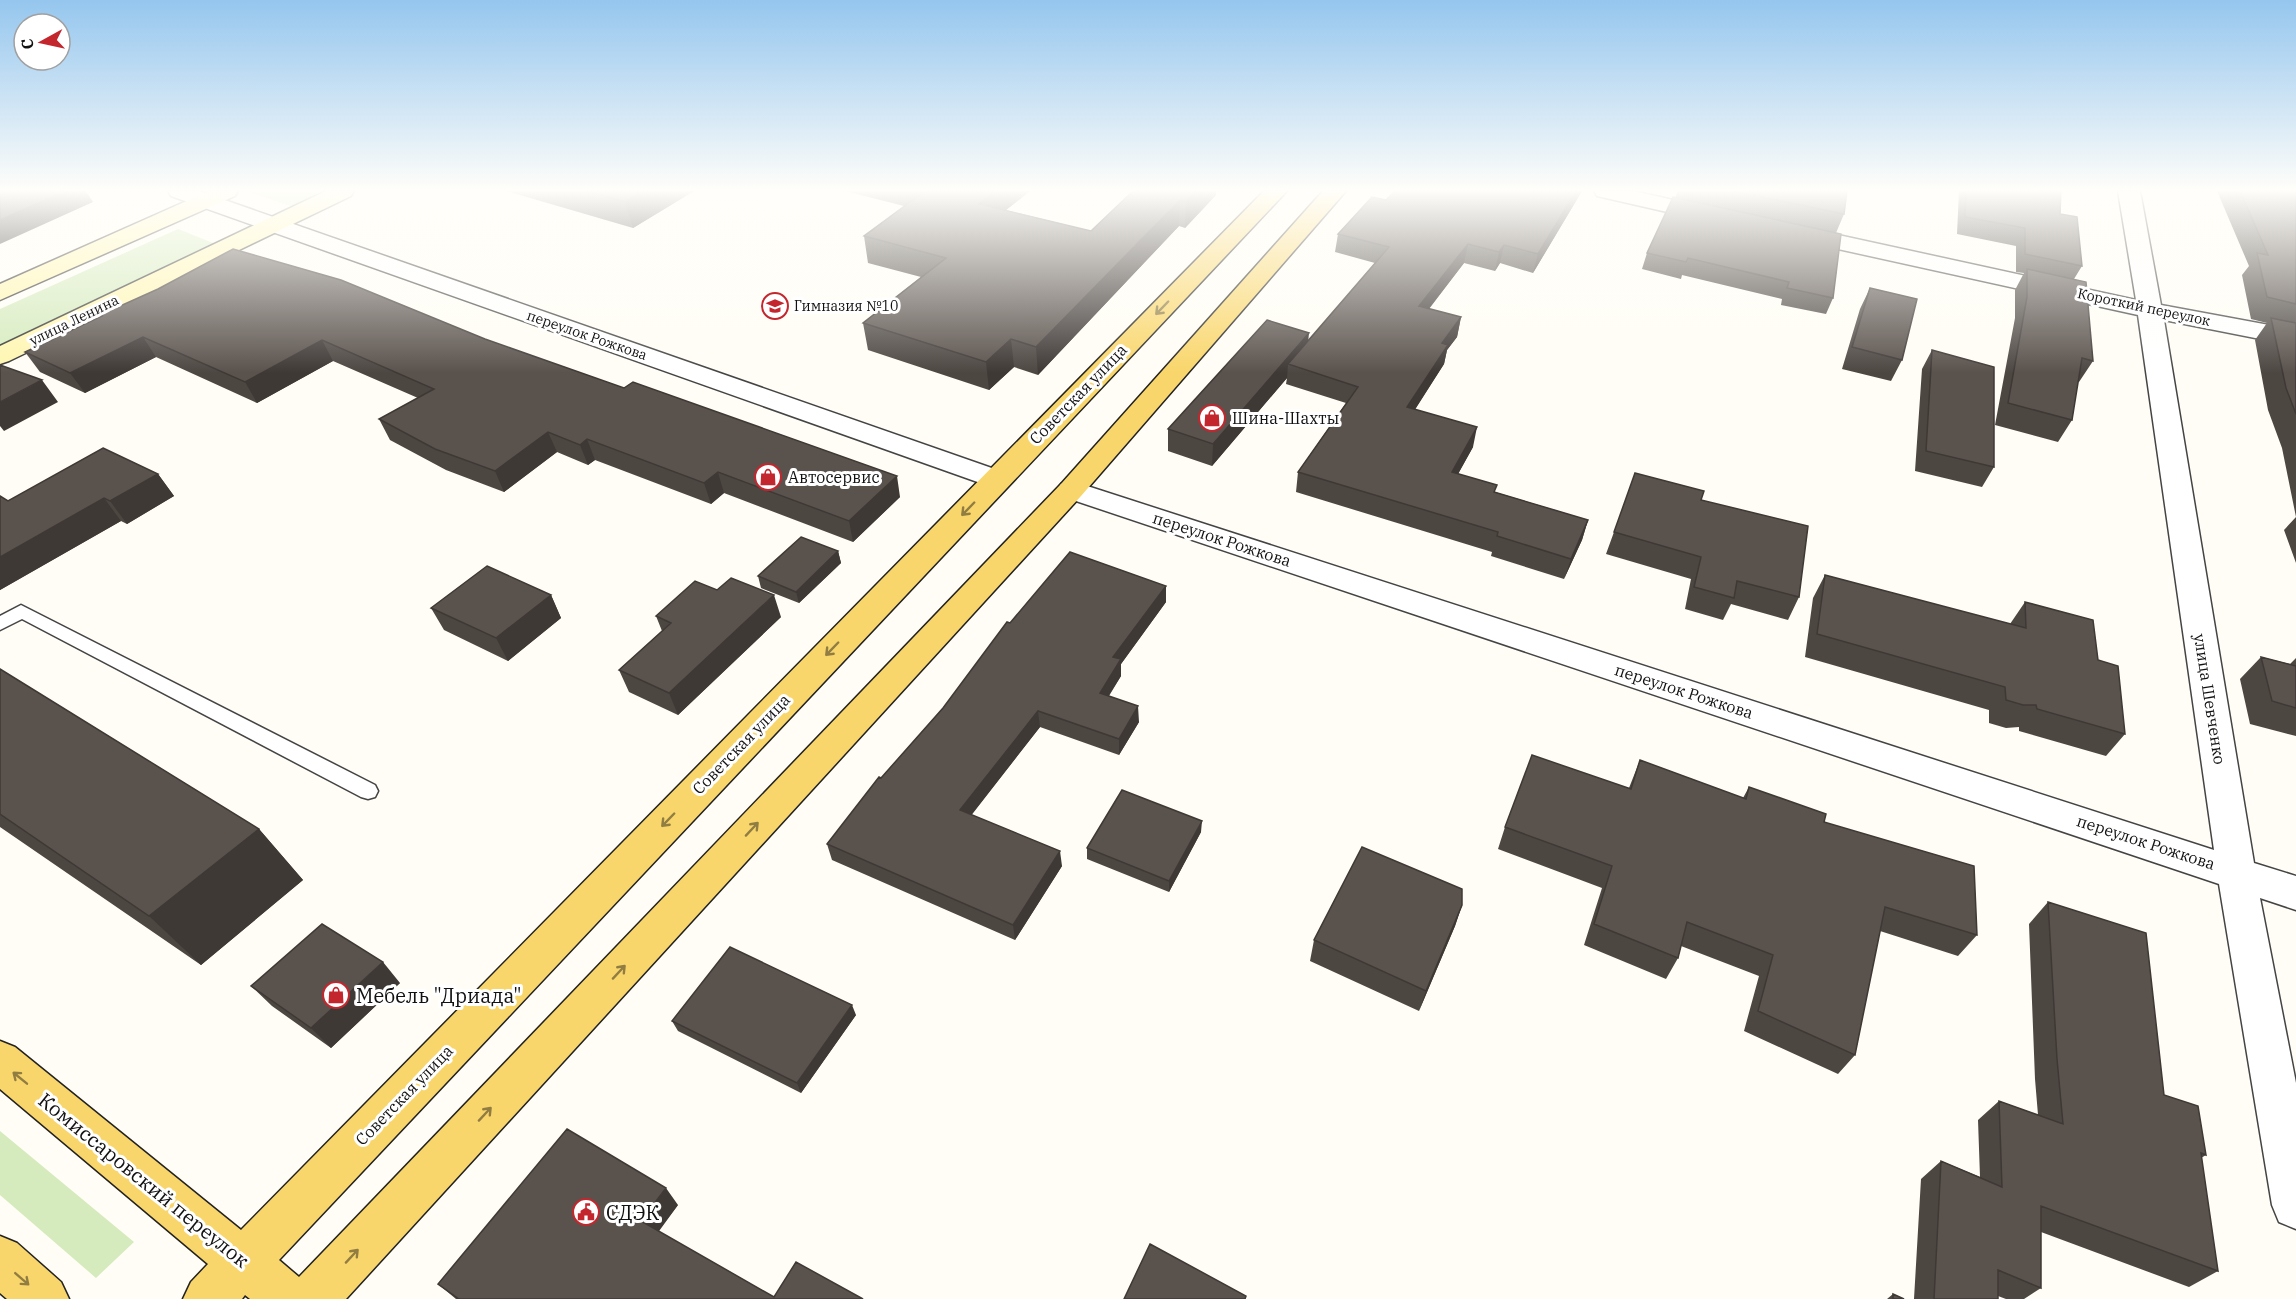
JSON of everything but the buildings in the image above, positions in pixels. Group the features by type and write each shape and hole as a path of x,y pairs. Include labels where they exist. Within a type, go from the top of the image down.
{"main road":[{"path":"0,293 92,252"},
{"name":"улица Ленина","path":"0,356 216,252"},
{"name":"Советская улица","path":"208,1299 1217,252"},
{"path":"312,1299 1071,490 1281,252"},
{"name":"Комиссаровский переулок","path":"0,1062 288,1299"},
{"path":"0,1260 44,1299"}],"street":[{"name":"переулок Рожкова","path":"351,252 996,479"},
{"name":"Короткий переулок","path":"1881,252 2150,310 2296,338"},
{"name":"улица Шевченко","path":"2140,252 2236,872 2296,1205"},
{"name":"переулок Рожкова","path":"1071,490 2296,893"}],"lane":[{"path":"0,624 21,611 368,791"}],"green space":[{"path":"128,252 204,252 0,347 0,309"},
{"path":"0,1131 134,1242 96,1278 0,1195"}],"place":[{"name":"Гимназия №10","path":"775,306"},
{"name":"Шина-Шахты","path":"1212,418"},
{"name":"Автосервис","path":"768,477"},
{"name":"Мебель \"Дриада\"","path":"336,995"},
{"name":"СДЭК","path":"586,1212"}]}
